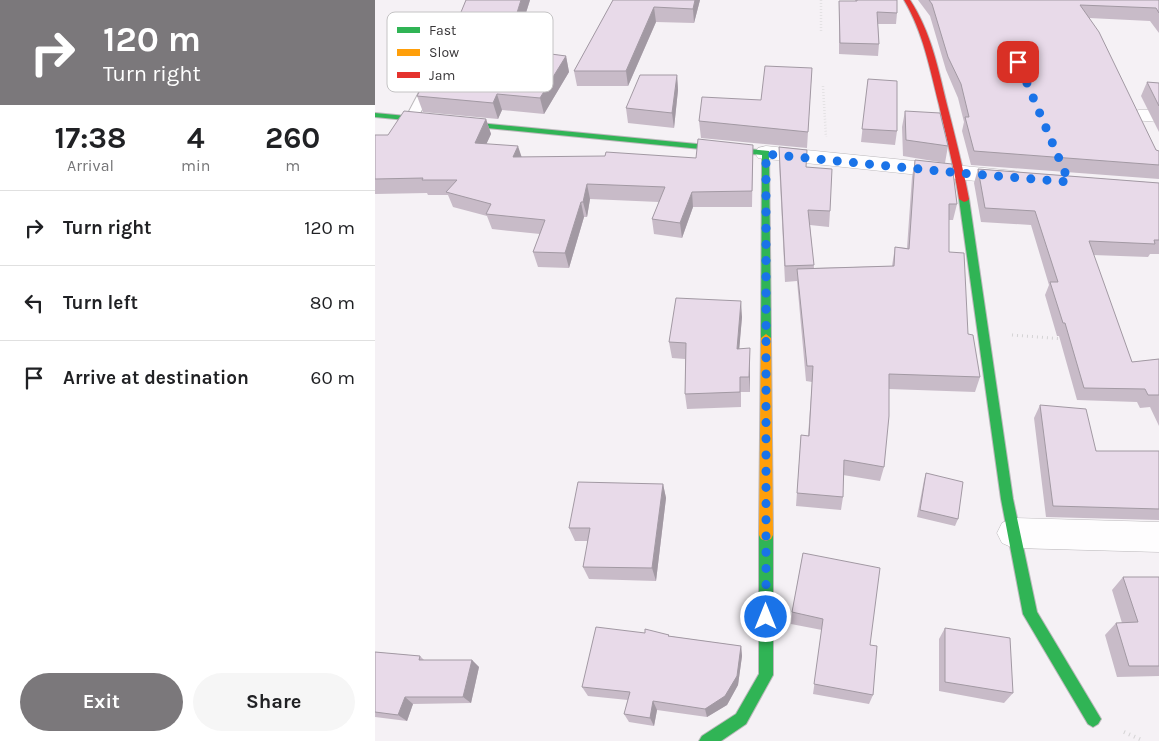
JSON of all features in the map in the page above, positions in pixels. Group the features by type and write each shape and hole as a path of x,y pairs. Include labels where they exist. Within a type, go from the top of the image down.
{"street":[{"path":"907,0 919,17 929,49 960,173 1007,500 1030,614 1093,719"},
{"path":"375,115 1039,180"},
{"path":"1139,116 1159,116"},
{"path":"707,741 741,719 766,675 766,154"},
{"path":"1013,533 1159,536"}],"lane":[{"path":"411,119 425,92"}],"path":[{"path":"821,0 821,31"},
{"path":"823,86 827,160"},
{"path":"983,333 1071,340"}],"building":[{"path":"466,0 521,0 517,12 461,12"},
{"path":"613,0 695,0 693,9 654,7 626,71 574,71"},
{"path":"897,0 897,13 877,12 879,44 840,43 839,1"},
{"path":"929,0 1159,0 1159,13 1156,8 1080,5 1099,32 1156,150 1159,151 1159,165 974,151 965,117 969,117 961,84 948,57 932,4"},
{"path":"553,54 566,56 553,77"},
{"path":"765,66 812,68 808,132 699,121 702,97 761,100"},
{"path":"640,75 677,75 672,113 626,108"},
{"path":"868,79 897,81 897,131 862,129"},
{"path":"1147,82 1159,83 1159,106"},
{"path":"419,92 544,92 540,98 497,94 493,103 417,96"},
{"path":"404,111 486,119 475,143 518,146 513,157 605,156 606,152 696,158 698,139 753,145 752,191 692,192 680,223 652,219 665,187 587,184 583,202 581,202 565,253 533,252 545,220 486,214 491,204 446,192 457,180 422,180 423,178 375,179 375,135 388,135"},
{"path":"905,111 940,113 948,146 906,140"},
{"path":"779,147 807,150 806,167 832,169 830,211 808,210 814,265 785,266"},
{"path":"915,160 952,164 957,204 949,204 949,252 964,253 968,334 973,335 980,377 889,374 889,416 884,467 844,460 843,497 797,493 801,435 809,436 813,366 807,366 797,269 894,266 895,247 909,249"},
{"path":"978,169 1159,183 1159,240 1154,240 1155,244 1089,241 1132,362 1159,359 1159,395 1148,395 1145,389 1084,388 1065,323 1063,323 1050,282 1058,282 1035,211 985,208"},
{"path":"676,298 741,301 737,349 750,348 749,377 740,377 740,392 685,394 686,343 669,342"},
{"path":"1040,405 1086,409 1096,451 1159,451 1159,509 1053,506"},
{"path":"926,473 963,482 958,519 920,510"},
{"path":"578,482 663,484 652,568 583,567 590,528 569,528"},
{"path":"803,553 880,568 870,645 877,646 873,695 814,684 823,619 792,612"},
{"path":"1123,577 1159,577 1159,666 1129,666 1116,623 1138,622"},
{"path":"596,627 645,633 645,629 668,636 741,646 737,676 725,696 705,709 653,701 650,718 624,714 630,692 582,687"},
{"path":"945,628 1010,638 1013,693 945,682"},
{"path":"375,652 420,656 419,660 472,660 463,697 405,697 398,715 375,712"}],"traffic: fast":[{"path":"375,115 766,153 766,338"},
{"path":"964,199 1007,499 1030,614 1093,719"},
{"path":"707,741 741,719 766,675 766,535"}],"traffic: slow":[{"path":"766,338 766,535"}],"traffic: jam":[{"path":"907,0 920,24 929,49 960,174 964,199"}],"route":[{"path":"766,617 766,154 1069,182 1018,62"}]}
